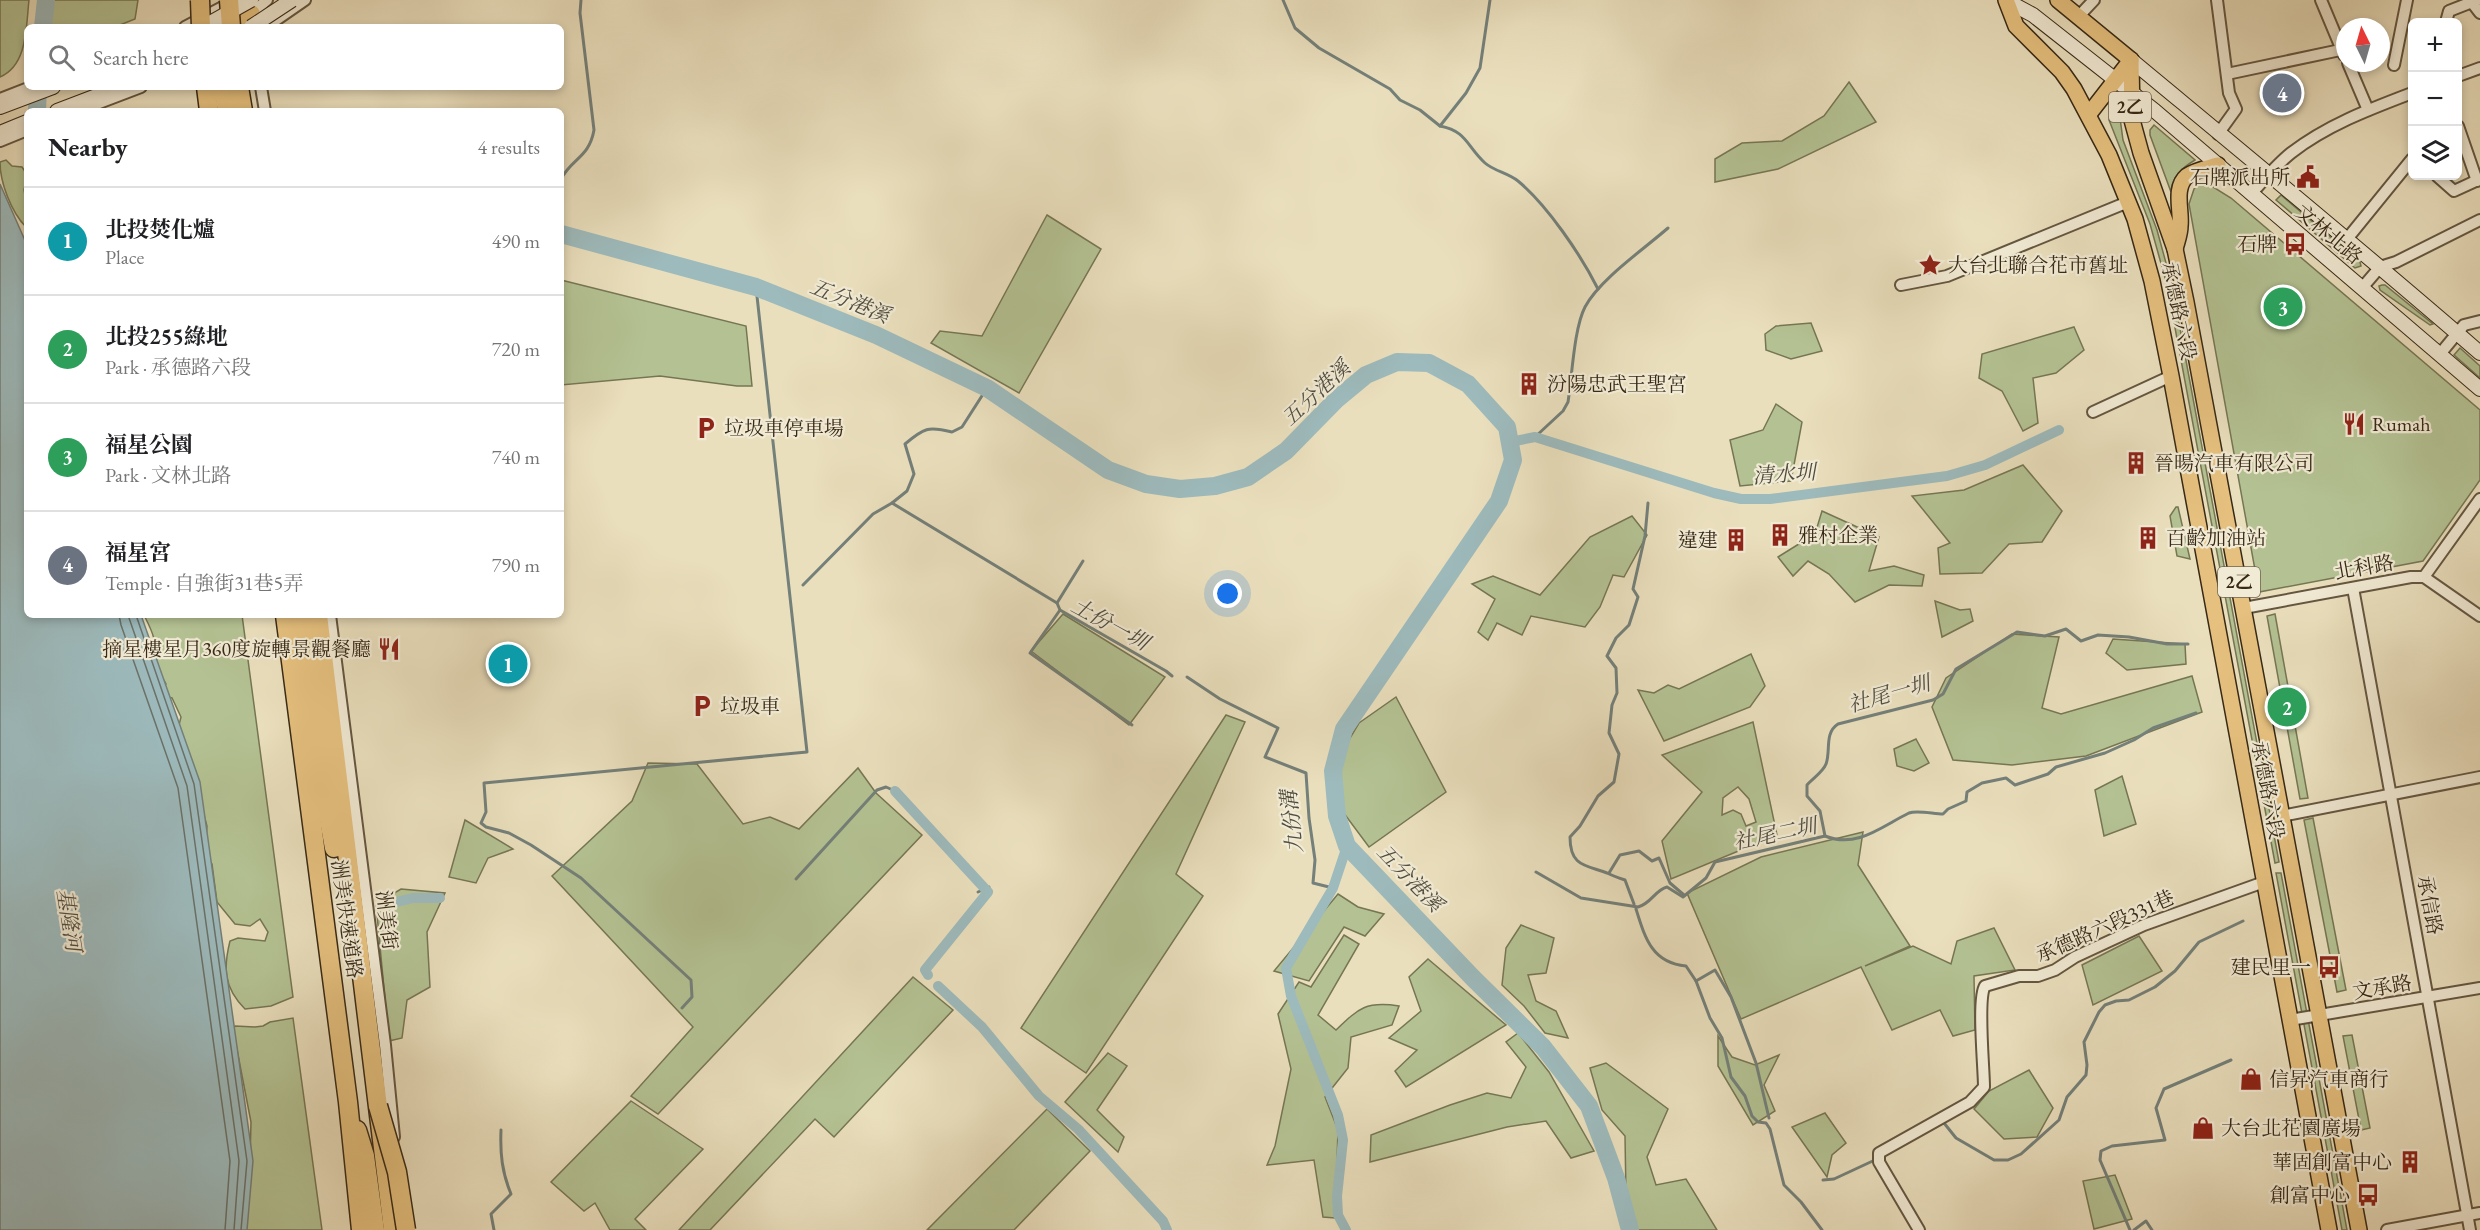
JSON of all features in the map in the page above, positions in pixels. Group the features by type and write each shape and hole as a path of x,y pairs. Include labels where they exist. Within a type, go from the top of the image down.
{"highway":[{"path":"200,0 202,24"},
{"path":"229,0 231,24"},
{"path":"208,90 224,108"},
{"path":"225,90 226,108"},
{"path":"228,108 236,90"},
{"name":"洲美快速道路","path":"285,618 310,825 326,927 348,1102 361,1230"},
{"path":"301,618 323,787 331,824 339,886 361,966"},
{"name":"洲美快速道路","path":"318,618 393,1230"},
{"path":"323,787 326,927"},
{"path":"348,1102 365,1156 375,1230"},
{"path":"378,1106 398,1172 405,1230"}],"main road":[{"path":"216,24 250,17 292,0"},
{"path":"2058,0 2131,60 2089,114"},
{"name":"文林北路","path":"2007,1 2033,15 2155,111 2480,389"},
{"name":"承德路六段","path":"2007,1 2016,26 2062,72 2089,114 2135,219 2152,282 2329,1230"},
{"name":"文林北路","path":"2131,60 2480,353"},
{"name":"2乙","path":"2130,92 2131,60"},
{"path":"0,107 45,90"},
{"path":"65,108 112,90"},
{"name":"承德路六段","path":"2130,92 2132,120 2141,153 2175,249 2359,1230"},
{"path":"0,133 24,123"},
{"path":"2175,249 2180,226 2181,184 2187,176 2198,170 2218,165"}],"street":[{"path":"191,24 235,0"},
{"path":"250,17 267,0"},
{"path":"250,17 303,0"},
{"path":"270,24 303,0"},
{"path":"2078,17 2094,0"},
{"path":"2217,0 2229,93 2236,109 2218,134"},
{"path":"2320,0 2336,35"},
{"path":"2394,65 2408,0"},
{"path":"2447,18 2449,11 2473,1 2480,14"},
{"path":"2227,74 2336,54"},
{"path":"2462,74 2480,68"},
{"path":"2352,72 2368,110"},
{"path":"0,99 24,90"},
{"path":"86,108 133,90"},
{"path":"262,90 264,108"},
{"path":"2251,194 2289,154 2321,132 2408,95"},
{"path":"0,141 24,131"},
{"path":"2442,180 2454,191 2478,180 2462,139"},
{"path":"2347,239 2408,164"},
{"path":"1901,285 1947,276 2128,202"},
{"path":"2362,288 2380,267 2396,262 2480,220"},
{"path":"2440,354 2464,326 2480,321"},
{"path":"2092,412 2171,376"},
{"path":"2424,577 2480,499"},
{"name":"北科路","path":"2244,608 2424,577 2480,616"},
{"name":"承信路","path":"2353,588 2470,1230"},
{"name":"洲美街","path":"330,618 385,1045 405,1230"},
{"path":"2282,816 2480,777"},
{"name":"承德路六段331巷","path":"1919,1230 1879,1162 1880,1153 1970,1102 1984,1087 1981,1013 1982,991 1985,986 2019,976 2038,976 2055,970 2075,957 2144,925 2264,882"},
{"name":"文承路","path":"2290,1020 2480,988"},
{"path":"2387,1230 2480,1213"}],"green space":[{"path":"0,0 29,0 21,54 16,64 0,77"},
{"path":"53,0 138,0 135,19 122,24 50,24"},
{"path":"1849,82 1876,122 1778,169 1715,182 1715,159 1742,143 1782,141 1824,116"},
{"path":"2113,101 2118,103 2123,140 2157,230 2172,285 2279,862 2275,863 2167,285 2150,224 2109,120"},
{"path":"2154,125 2195,160 2178,173 2173,181 2171,192 2150,135 2150,130"},
{"path":"6,160 12,166 22,167 24,170 24,225 11,205 4,187 0,162"},
{"path":"2201,184 2210,185 2231,198 2480,410 2480,480 2423,561 2259,592 2189,204 2194,189"},
{"path":"2281,195 2360,262 2361,266 2355,268 2276,200"},
{"path":"1047,215 1101,249 1019,393 931,343 940,331 982,336"},
{"path":"564,281 746,326 752,386 660,376 564,385"},
{"path":"2385,285 2433,324 2430,325 2380,290 2379,286"},
{"path":"1811,323 1822,351 1791,359 1766,350 1765,334 1776,326"},
{"path":"2074,327 2084,350 2056,373 2033,378 2038,423 2023,431 2002,391 1979,378 1982,354"},
{"path":"2460,348 2480,366 2480,378 2454,355"},
{"path":"1776,404 1802,422 1791,481 1740,486 1730,440 1763,430"},
{"path":"2023,465 2062,511 2042,542 2009,544 1982,573 1940,574 1938,548 1950,543 1912,496 1964,490"},
{"path":"2178,507 2190,559 2177,556 2170,516"},
{"path":"1822,511 1879,537 1869,571 1894,566 1924,575 1922,586 1889,585 1855,602 1829,574 1808,561 1793,576 1778,557 1815,534"},
{"path":"1632,516 1647,535 1624,577 1613,575 1600,607 1585,627 1531,616 1522,635 1497,623 1488,640 1478,632 1495,599 1472,584 1493,576 1540,595 1590,537"},
{"path":"1935,601 1960,610 1970,609 1973,621 1942,637"},
{"path":"1063,614 1165,677 1129,725 1031,651"},
{"path":"2275,614 2308,798 2300,799 2267,616"},
{"path":"145,618 242,618 293,997 271,1006 245,1009 229,986 226,960 230,941 238,938 265,941 268,932 260,919 250,926 235,924 217,902 212,864 205,855 207,826 179,725 181,717 172,698 164,696 161,690 166,684 153,662 155,643"},
{"path":"2012,634 2059,637 2042,708 2061,714 2192,676 2202,712 2086,756 2012,765 1953,760 1932,707 1946,678"},
{"path":"2113,639 2185,644 2186,664 2127,670 2106,653"},
{"path":"1751,654 1765,686 1750,707 1664,741 1638,690 1654,693 1668,685 1679,689"},
{"path":"1396,697 1446,792 1369,847 1340,808 1341,753 1359,723"},
{"path":"1226,715 1245,722 1176,874 1203,896 1086,1073 1021,1028"},
{"path":"1753,722 1777,835 1671,879 1662,841 1702,792 1662,755","holes":["1738,787 1749,799 1756,822 1746,826 1741,814 1733,810 1722,815 1723,798"]},
{"path":"1916,739 1929,763 1914,771 1897,766 1894,749"},
{"path":"648,763 697,764 743,824 770,817 799,829 858,768 876,793 922,835 658,1114 631,1096 693,1027 552,876 632,801"},
{"path":"2122,776 2136,824 2104,836 2095,790"},
{"path":"2313,818 2346,990 2337,992 2304,820"},
{"path":"465,820 513,849 488,858 476,883 449,877"},
{"path":"1863,832 1858,865 1910,946 1865,966 1913,946 1951,964 1957,941 1994,928 2015,970 1974,976 1975,1030 1953,1036 1940,1010 1892,1030 1861,967 1741,1019 1687,893 1761,857"},
{"path":"2276,873 2281,873 2347,1230 2342,1230"},
{"path":"401,889 445,893 427,932 430,987 407,1000 402,1038 389,1041 376,904"},
{"path":"1338,894 1358,907 1384,914 1365,936 1344,927 1309,981 1274,971"},
{"path":"1521,925 1554,938 1546,973 1528,975 1536,1001 1556,1011 1568,1038 1545,1033 1524,1006 1502,985 1506,948"},
{"path":"1344,935 1359,944 1318,1015 1336,1030 1357,1011 1364,1008 1378,1005 1399,1006 1392,1025 1351,1037 1348,1068 1325,1097 1338,1130 1335,1218 1323,1217 1314,1160 1267,1165 1275,1146 1291,1069 1278,1014 1299,982 1311,987"},
{"path":"2139,936 2162,971 2093,1005 2082,965"},
{"path":"1428,959 1506,1025 1406,1087 1395,1071 1417,1050 1389,1038 1421,1011 1409,977"},
{"path":"913,977 953,1010 834,1137 815,1119 710,1230 679,1230"},
{"path":"293,1018 322,1230 239,1230 250,1162 251,1122 233,1029 235,1026 263,1026 270,1022"},
{"path":"1518,1033 1549,1072 1594,1151 1571,1158 1546,1121 1507,1127 1370,1162 1371,1135 1487,1093 1511,1098 1526,1067 1506,1042"},
{"path":"2352,1035 2370,1128 2361,1130 2343,1036"},
{"path":"1718,1036 1732,1057 1755,1065 1779,1055 1764,1085 1775,1111 1753,1125 1718,1066"},
{"path":"1108,1053 1127,1066 1097,1110 1124,1137 1118,1152 1065,1102"},
{"path":"1606,1063 1668,1109 1647,1157 1656,1185 1686,1179 1717,1230 1637,1230 1626,1196 1625,1136 1602,1110 1590,1068"},
{"path":"2029,1070 2053,1108 2037,1137 2004,1139 1974,1109 1989,1091"},
{"path":"631,1101 703,1149 635,1219 646,1230 610,1230 595,1203 584,1211 551,1182"},
{"path":"1047,1109 1090,1151 1014,1230 927,1230"},
{"path":"1825,1113 1846,1143 1832,1155 1827,1177 1792,1127"},
{"path":"2115,1175 2132,1219 2094,1229 2083,1181"}],"water":[{"name":"基隆河","path":"0,184 24,238 24,618 142,618 200,782 253,1161 247,1230 0,1230"}],"waterway":[{"name":"五分港溪","path":"43,24 46,0"},
{"path":"564,174 588,147 594,130 580,13 581,0"},
{"path":"1283,0 1295,28 1319,48 1390,89 1400,100 1420,110 1440,126"},
{"path":"1490,0 1480,68 1466,93 1440,126 1456,132 1466,140 1485,163 1514,178 1529,191 1562,231 1598,289"},
{"name":"五分港溪","path":"37,108 38,90"},
{"path":"1535,437 1563,411 1568,402 1576,340 1585,307 1600,286 1668,228"},
{"name":"五分港溪","path":"564,235 756,287 876,335 987,388 1108,470 1146,484 1180,489 1215,486 1248,477 1286,451 1337,399 1366,375 1397,362 1429,363 1468,384 1507,427 1513,460 1499,501 1344,729 1333,771 1337,816 1347,846 1473,978 1543,1047 1589,1106 1616,1178 1630,1230"},
{"path":"682,1008 692,997 691,980 581,878 531,845 509,833 486,827 481,823 486,812 484,783 807,752 756,287"},
{"path":"803,585 873,514 907,491 914,474 905,444 927,430 952,432 962,427 987,388"},
{"name":"清水圳","path":"1510,442 1535,437 1714,493 1741,499 1770,499 1947,476 1985,465 2059,430"},
{"path":"892,503 1057,603 1060,610 1172,676"},
{"path":"1634,904 1625,880 1586,866 1576,859 1570,837 1580,826 1598,796 1614,782 1619,754 1609,733 1612,705 1617,693 1616,668 1607,656 1616,638 1629,625 1638,597 1633,589 1645,536 1648,503"},
{"path":"1057,603 1083,561"},
{"name":"土份一圳","path":"1060,610 1030,653 1132,725"},
{"name":"社尾一圳","path":"1825,836 1820,811 1807,796 1807,785 1825,767 1831,732 1838,724 1933,700 1943,694 1956,669 2017,632 2045,636 2066,629 2081,641 2098,635 2129,637 2167,644 2188,644"},
{"name":"九份溝","path":"1187,677 1220,699 1278,728 1265,757 1306,773 1315,860 1313,883 1333,888"},
{"name":"社尾二圳","path":"1536,872 1581,898 1638,907 1667,887 1683,897 1706,878 1715,862 1825,836 1848,840 1859,838 1912,812 1943,814 1948,809 1966,801 1967,792 1982,783 2006,778 2015,785 2048,774 2056,767 2105,753 2134,740 2153,728 2196,713"},
{"path":"796,879 877,790 886,787 895,791"},
{"name":"九份溝","path":"895,791 988,892 925,970 928,975"},
{"path":"1346,1230 1338,1215 1337,1196 1343,1140 1338,1115 1291,996 1286,968 1333,888 1347,846"},
{"path":"1609,873 1620,855 1639,851 1652,861 1659,858 1670,883 1684,895"},
{"name":"九份溝","path":"978,892 989,887"},
{"path":"380,906 413,898 440,898"},
{"path":"1636,909 1652,947 1665,960 1686,966 1696,981 1710,1018 1722,1038 1731,1077 1745,1096 1752,1116 1758,1122 1766,1123 1770,1129 1784,1185 1801,1202 1822,1230"},
{"path":"1940,1124 1944,1123 1956,1138 1994,1160 2008,1160 2021,1154 2059,1120 2067,1097 2086,1075 2084,1042 2105,1005 2129,1000 2155,987 2175,971 2199,942 2243,921"},
{"path":"1696,981 1715,970 1731,997 1756,1063 1769,1118"},
{"path":"938,986 982,1027 1039,1096 1078,1129 1163,1221 1167,1230"},
{"path":"2130,1230 2100,1160 2101,1151 2112,1146 2165,1140 2156,1108 2164,1089 2231,1060"},
{"path":"494,1230 491,1214 511,1194 502,1163 501,1130"},
{"path":"1823,1180 1834,1179 1877,1159"},
{"path":"2134,1230 2146,1221 2152,1230"}],"place":[{"name":"福星宮","path":"2282,93"},
{"name":"石牌派出所","path":"2308,177"},
{"name":"石牌","path":"2295,244"},
{"name":"大台北聯合花市舊址","path":"1930,265"},
{"name":"福星公園","path":"2283,307"},
{"name":"汾陽忠武王聖宮","path":"1529,384"},
{"name":"Rumah","path":"2354,424"},
{"name":"垃圾車停車場","path":"706,428"},
{"name":"晉暘汽車有限公司","path":"2136,463"},
{"name":"雅村企業","path":"1780,535"},
{"name":"百齡加油站","path":"2148,538"},
{"name":"違建","path":"1736,540"},
{"name":"摘星樓星月360度旋轉景觀餐廳","path":"389,649"},
{"name":"北投焚化爐","path":"508,664"},
{"name":"垃圾車","path":"702,706"},
{"name":"北投255綠地","path":"2287,707"},
{"name":"建民里一","path":"2329,967"},
{"name":"信昇汽車商行","path":"2251,1079"},
{"name":"大台北花園廣場","path":"2203,1128"},
{"name":"華固創富中心","path":"2410,1162"},
{"name":"創富中心","path":"2368,1195"}]}
